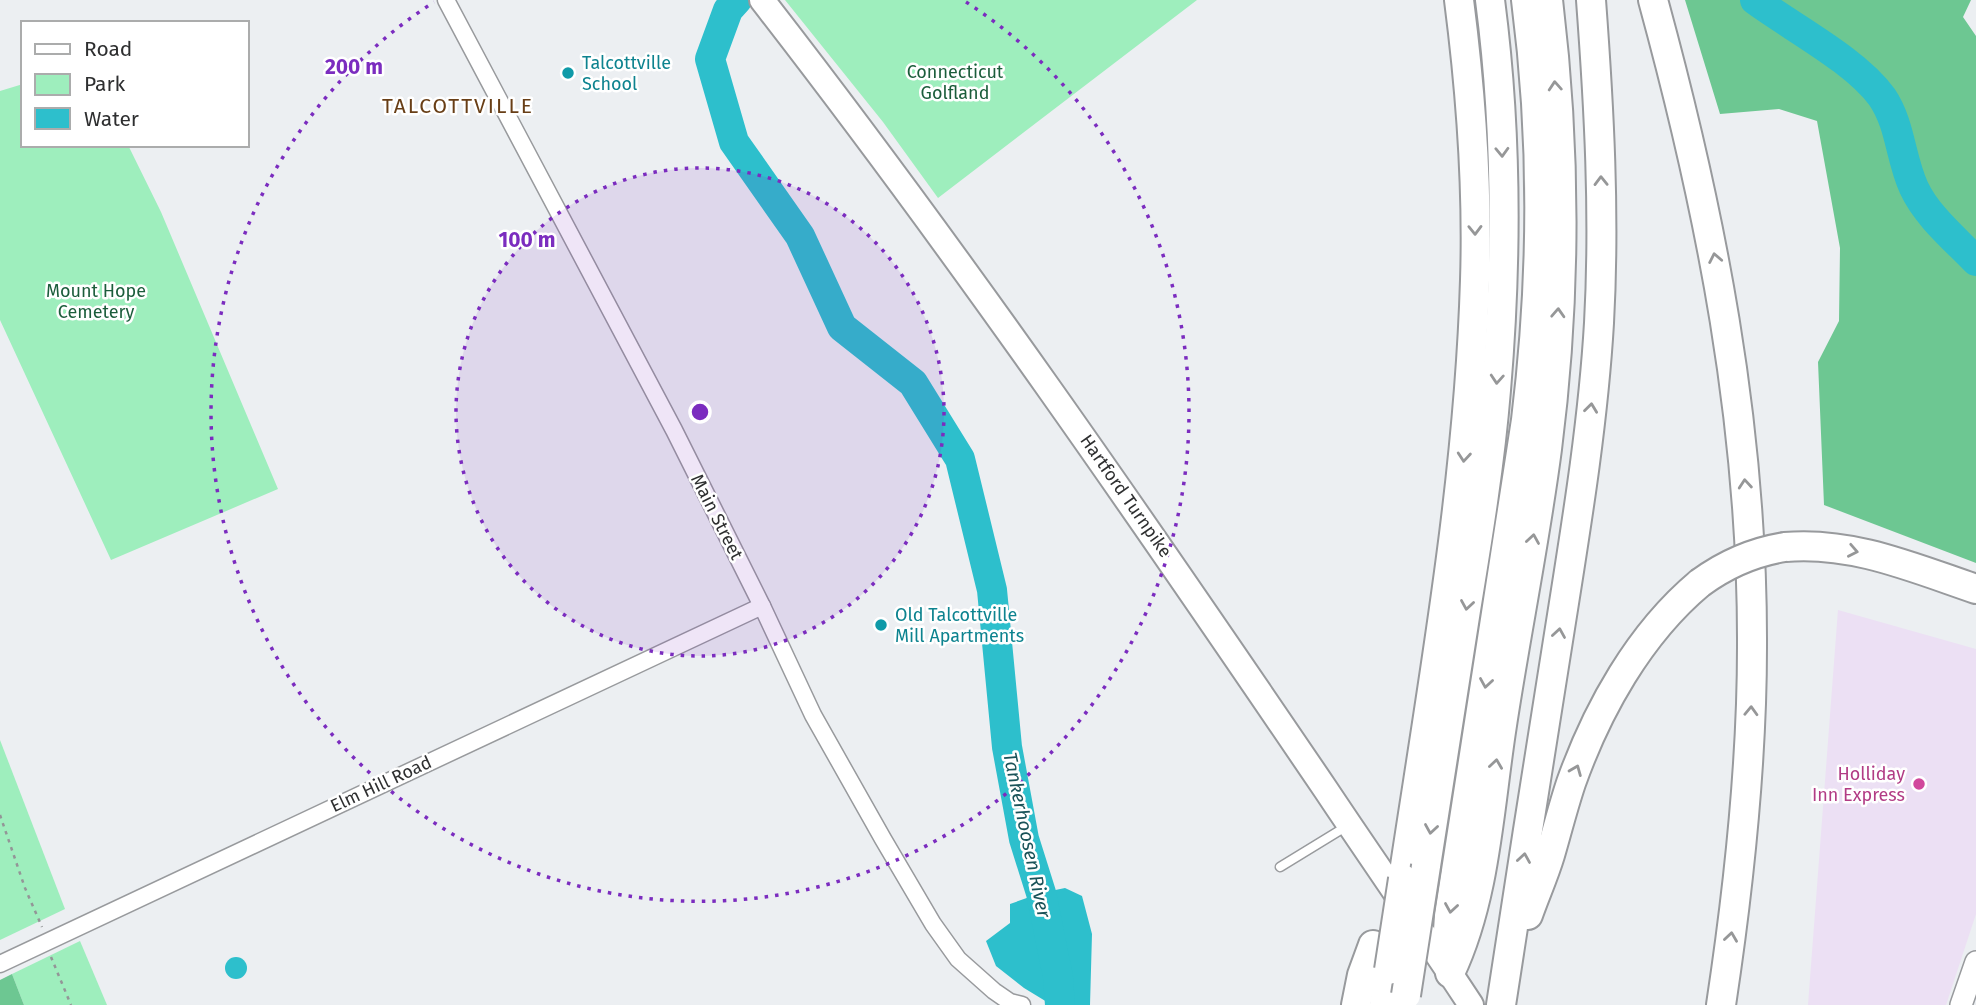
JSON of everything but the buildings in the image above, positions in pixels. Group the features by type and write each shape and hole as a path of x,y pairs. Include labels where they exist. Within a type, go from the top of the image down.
{"highway":[{"path":"1504,987 1576,521 1596,360 1601,261 1601,172 1591,0"},
{"path":"1653,0 1697,170 1718,272 1735,387 1748,533 1752,645 1749,762 1738,877 1721,1005"},
{"path":"1450,973 1468,929 1477,891 1552,405 1558,321 1560,205 1556,89 1537,2"},
{"path":"1398,1002 1389,970 1414,872 1477,541 1496,392 1502,296 1503,186 1499,87 1490,5"},
{"path":"1398,1002 1414,872 1409,840 1458,509 1474,318 1475,188 1460,7"},
{"path":"1504,987 1572,781 1598,722 1620,680 1653,632 1674,606 1700,583 1734,562 1762,552 1785,547 1818,546 1857,551 1976,589"},
{"path":"1356,1005 1362,975 1373,945 1414,872"}],"main road":[{"name":"Hartford Turnpike","path":"762,0 921,209 1089,443 1471,1005"},
{"path":"1961,1005 1976,962"}],"street":[{"name":"Main Street","path":"446,0 668,418 813,715 933,924 958,959 994,991 1010,1002 1022,1005"},
{"name":"Elm Hill Road","path":"0,964 762,606"}],"lane":[{"path":"1280,867 1349,824"}],"path":[{"path":"0,815 25,888 45,933"},
{"path":"48,950 71,1005"}],"shaded area":[{"path":"1838,610 1976,649 1976,914 1946,1005 1808,1005"}],"green space":[{"name":"Connecticut Golfland","path":"785,0 1197,0 938,198 883,122"},
{"path":"1685,0 1971,0 1963,17 1976,36 1976,563 1824,505 1818,362 1839,321 1840,248 1817,121 1779,109 1720,114"},
{"name":"Mount Hope Cemetery","path":"21,85 21,147 129,147 161,212 278,489 111,560 0,320 0,91"},
{"path":"0,740 65,909 0,940"},
{"path":"80,941 107,1005 24,1005 12,974"},
{"path":"12,974 24,1005 0,1005 0,980"}],"water":[{"path":"1065,888 1082,896 1092,934 1090,1005 1048,1005 996,966 986,941 1010,923 1010,904"},
{"path":"236,957 244,960 247,968 244,976 236,979 228,976 225,968 228,960"}],"waterway":[{"name":"Tankerhoosen River","path":"737,0 728,10 710,59 734,142 800,236 842,327 913,383 960,459 992,590 1007,747 1024,839 1041,893 1058,977 1060,1005"},
{"path":"1755,0 1840,57 1882,97 1893,119 1914,188 1942,227 1976,261"}],"place":[{"name":"Talcottville School","path":"568,73"},
{"name":"Old Talcottville Mill Apartments","path":"881,625"},
{"name":"Holliday Inn Express","path":"1919,784"}],"district":[{"name":"TALCOTTVILLE","path":"458,106"}]}
